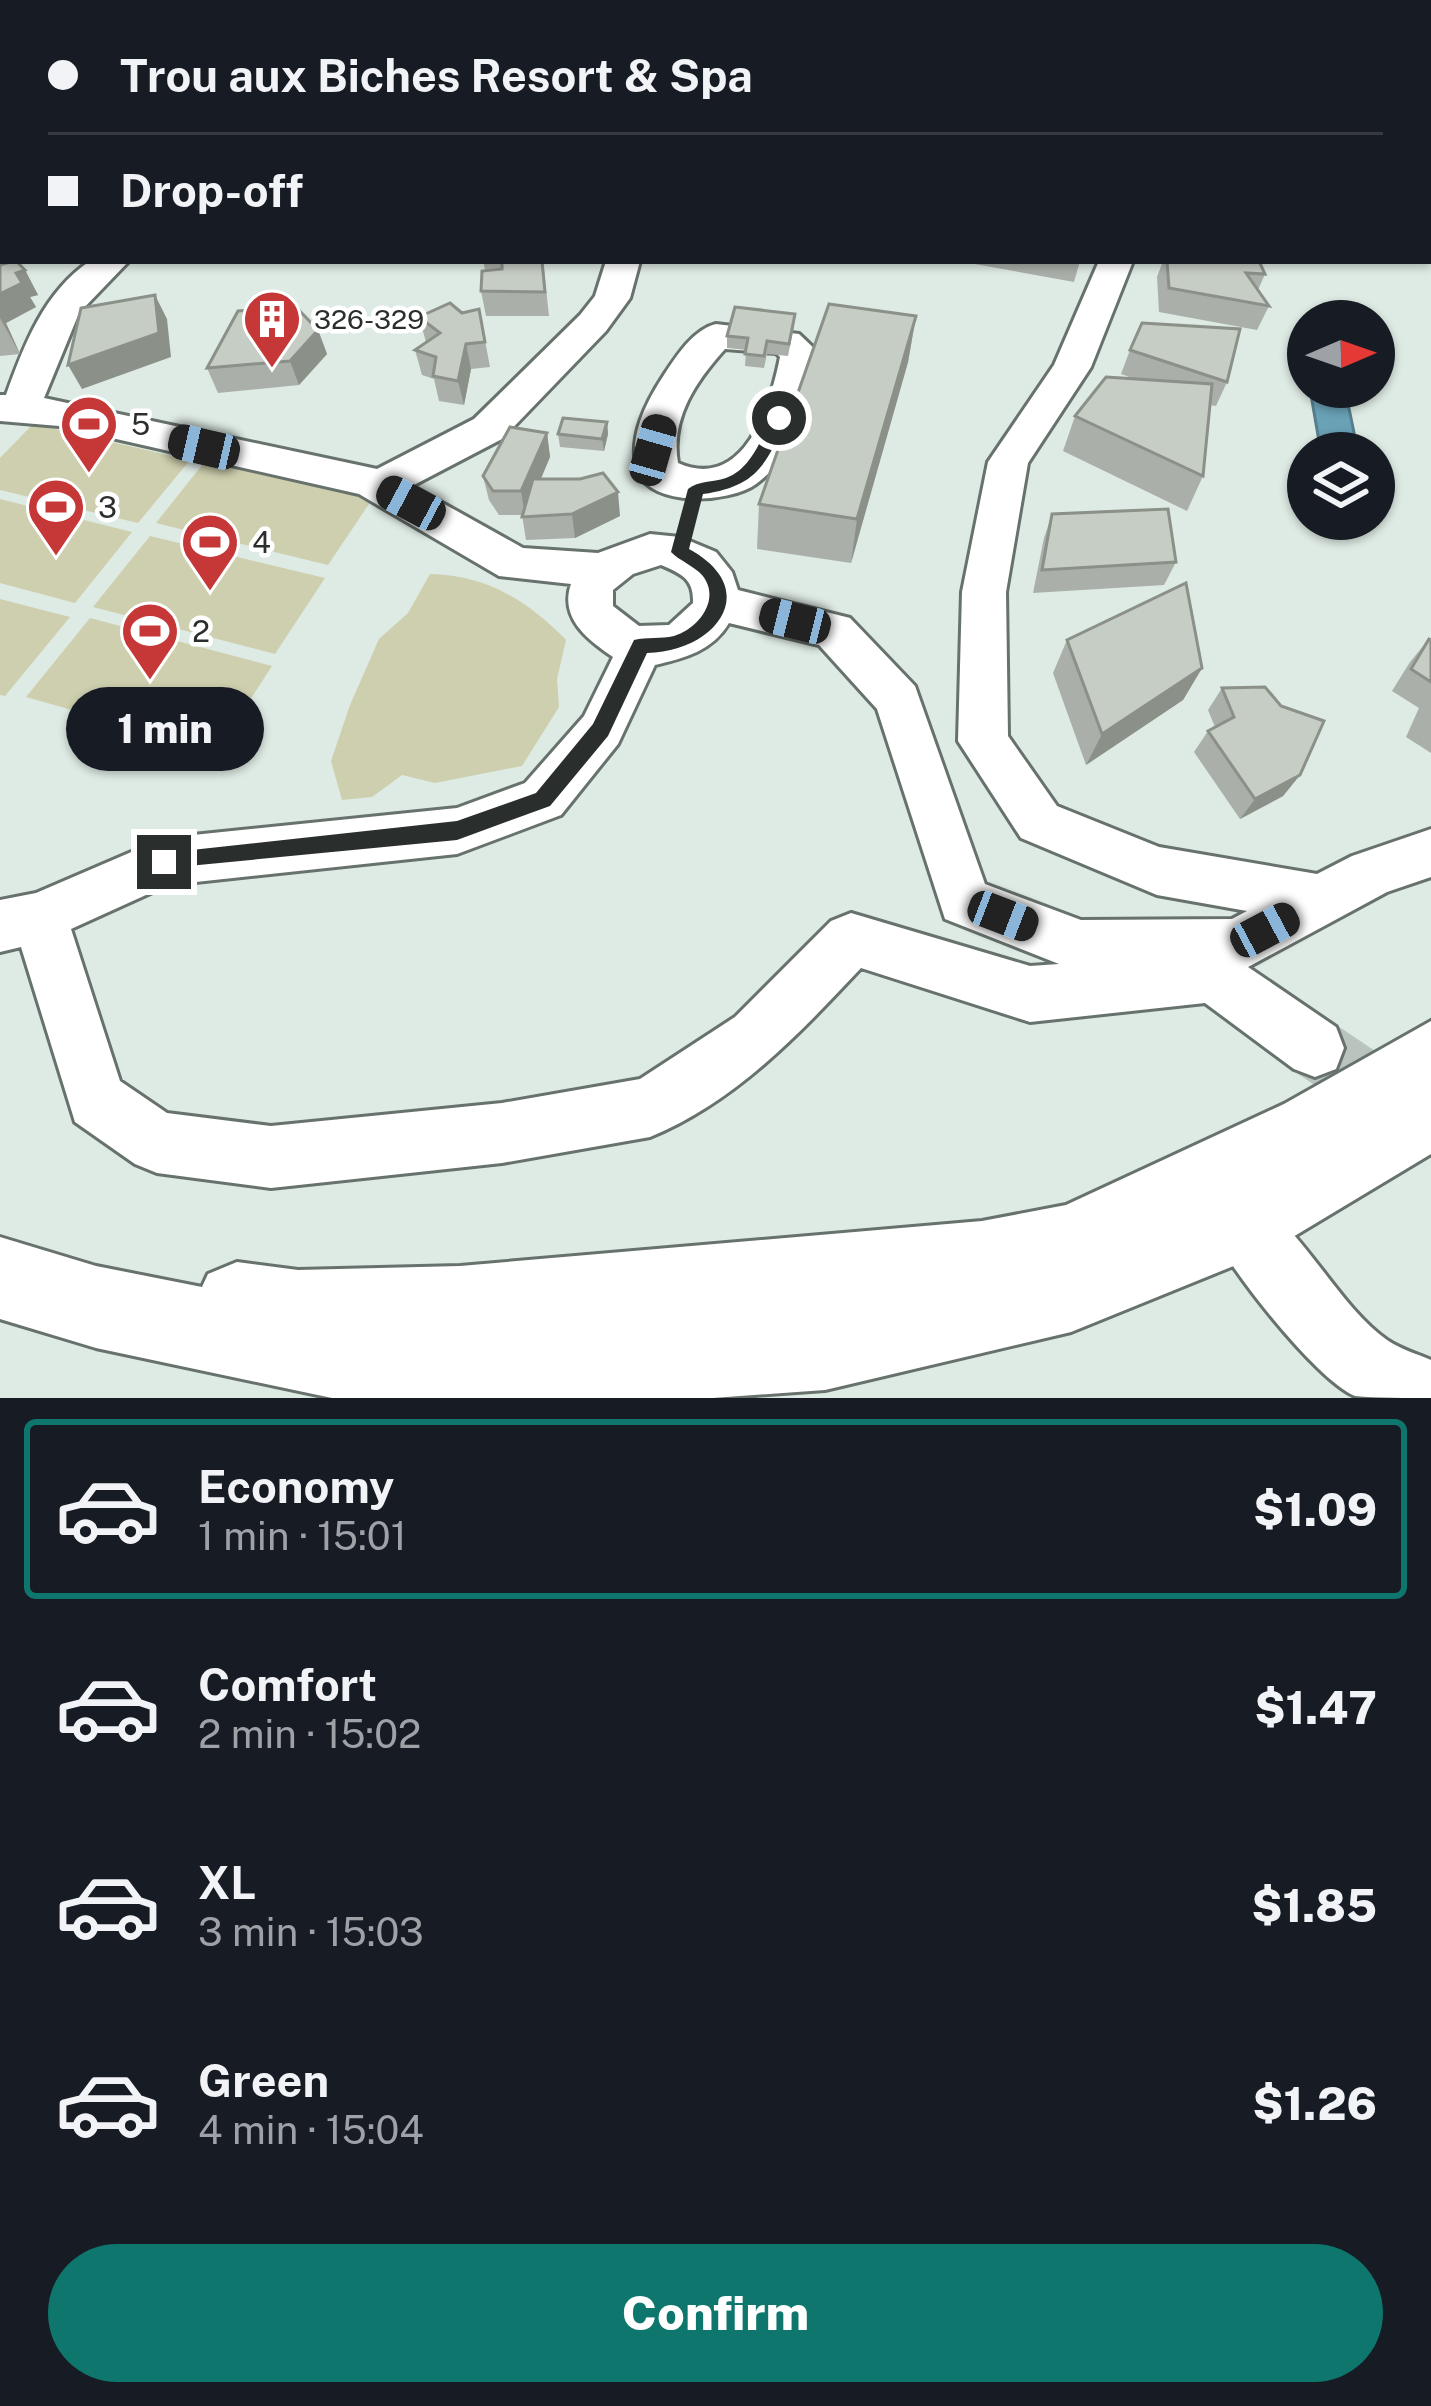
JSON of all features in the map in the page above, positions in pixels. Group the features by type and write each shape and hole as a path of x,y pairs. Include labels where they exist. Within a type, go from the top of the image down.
{"main road":[{"path":"0,1268 298,1311 460,1306 982,1262 1071,1244 1140,1211 1188,1206 1254,1188 1310,1131 1431,1058"},
{"path":"0,1278 96,1307 343,1358 550,1367 825,1348 1071,1291 1254,1188 1431,1111"}],"lane":[{"path":"108,264 82,284 67,304 10,409 58,413 379,486 515,564 602,570"},
{"path":"379,486 488,429 593,322 612,298 622,264"},
{"path":"1115,264 1072,367 1008,462 984,592 982,741 1039,822 1157,871 1322,900"},
{"path":"680,552 696,489"},
{"path":"640,550 680,552 706,567 717,583 718,603 710,622 692,637 668,645 641,646 617,638 599,623 591,606 592,587 602,570 640,550"},
{"path":"718,603 834,631 898,700 964,901 1082,946 1237,945 1371,873 1431,854"},
{"path":"641,646 601,730 543,800 457,831 164,862 20,921 96,1102 157,1142 271,1157 502,1133 650,1107 756,1037 851,939 1030,994 1213,975 1315,1048"},
{"path":"1254,1188 1291,1288 1363,1364 1431,1395"}],"green space":[{"name":"5","path":"33,424 190,460 138,523 0,490 0,458"},
{"path":"206,460 373,498 328,565 156,523"},
{"name":"3","path":"0,499 132,532 75,603 0,583"},
{"name":"4","path":"150,536 325,578 275,654 93,607"},
{"path":"430,574 470,579 505,593 537,613 566,640 557,679 559,707 522,766 435,783 402,775 372,797 342,800 331,761 350,705 379,639 408,613"},
{"path":"0,599 70,617 5,696 0,695"},
{"name":"2","path":"90,618 272,666 217,751 26,697"}],"water":[{"path":"1313,408 1349,408 1354,432 1317,432"}],"building":[{"path":"19,264 25,270 16,273 22,283 0,294 0,265"},
{"path":"502,264 542,264 545,292 481,291 482,271 502,269"},
{"path":"1167,264 1260,264 1265,274 1246,273 1269,306 1169,288"},
{"path":"155,295 159,333 68,365 81,308"},
{"path":"450,303 462,313 479,309 485,342 466,344 458,381 433,376 436,357 415,350 440,333 419,317"},
{"path":"829,304 916,316 857,519 759,504"},
{"path":"296,307 318,330 290,361 207,368 238,311"},
{"path":"735,307 795,314 789,344 767,341 764,356 745,354 748,338 727,336"},
{"path":"1142,323 1240,329 1227,382 1130,350"},
{"path":"1106,377 1212,384 1203,476 1075,416"},
{"path":"563,418 607,422 602,439 558,434"},
{"path":"510,427 547,433 521,491 493,491 483,476"},
{"path":"603,473 618,492 572,514 522,517 533,479 580,479"},
{"path":"1168,509 1176,562 1042,570 1052,514"},
{"path":"1186,583 1202,668 1102,734 1067,640"},
{"path":"1431,640 1431,682 1411,669"},
{"path":"1265,687 1281,706 1324,721 1300,775 1255,799 1208,731 1234,717 1222,688"}],"tunnel":[{"path":"1315,1048 1431,1126"}],"place":[{"name":"326-329","path":"272,370"},
{"name":"5","path":"89,475"},
{"name":"3","path":"56,558"},
{"name":"4","path":"210,593"},
{"name":"2","path":"150,682"}],"route":[{"path":"164,862 457,831 543,800 601,730 641,646 668,645 692,637 710,622 718,603 717,583 706,567 680,552 696,489 735,483 762,456 779,418"}]}
